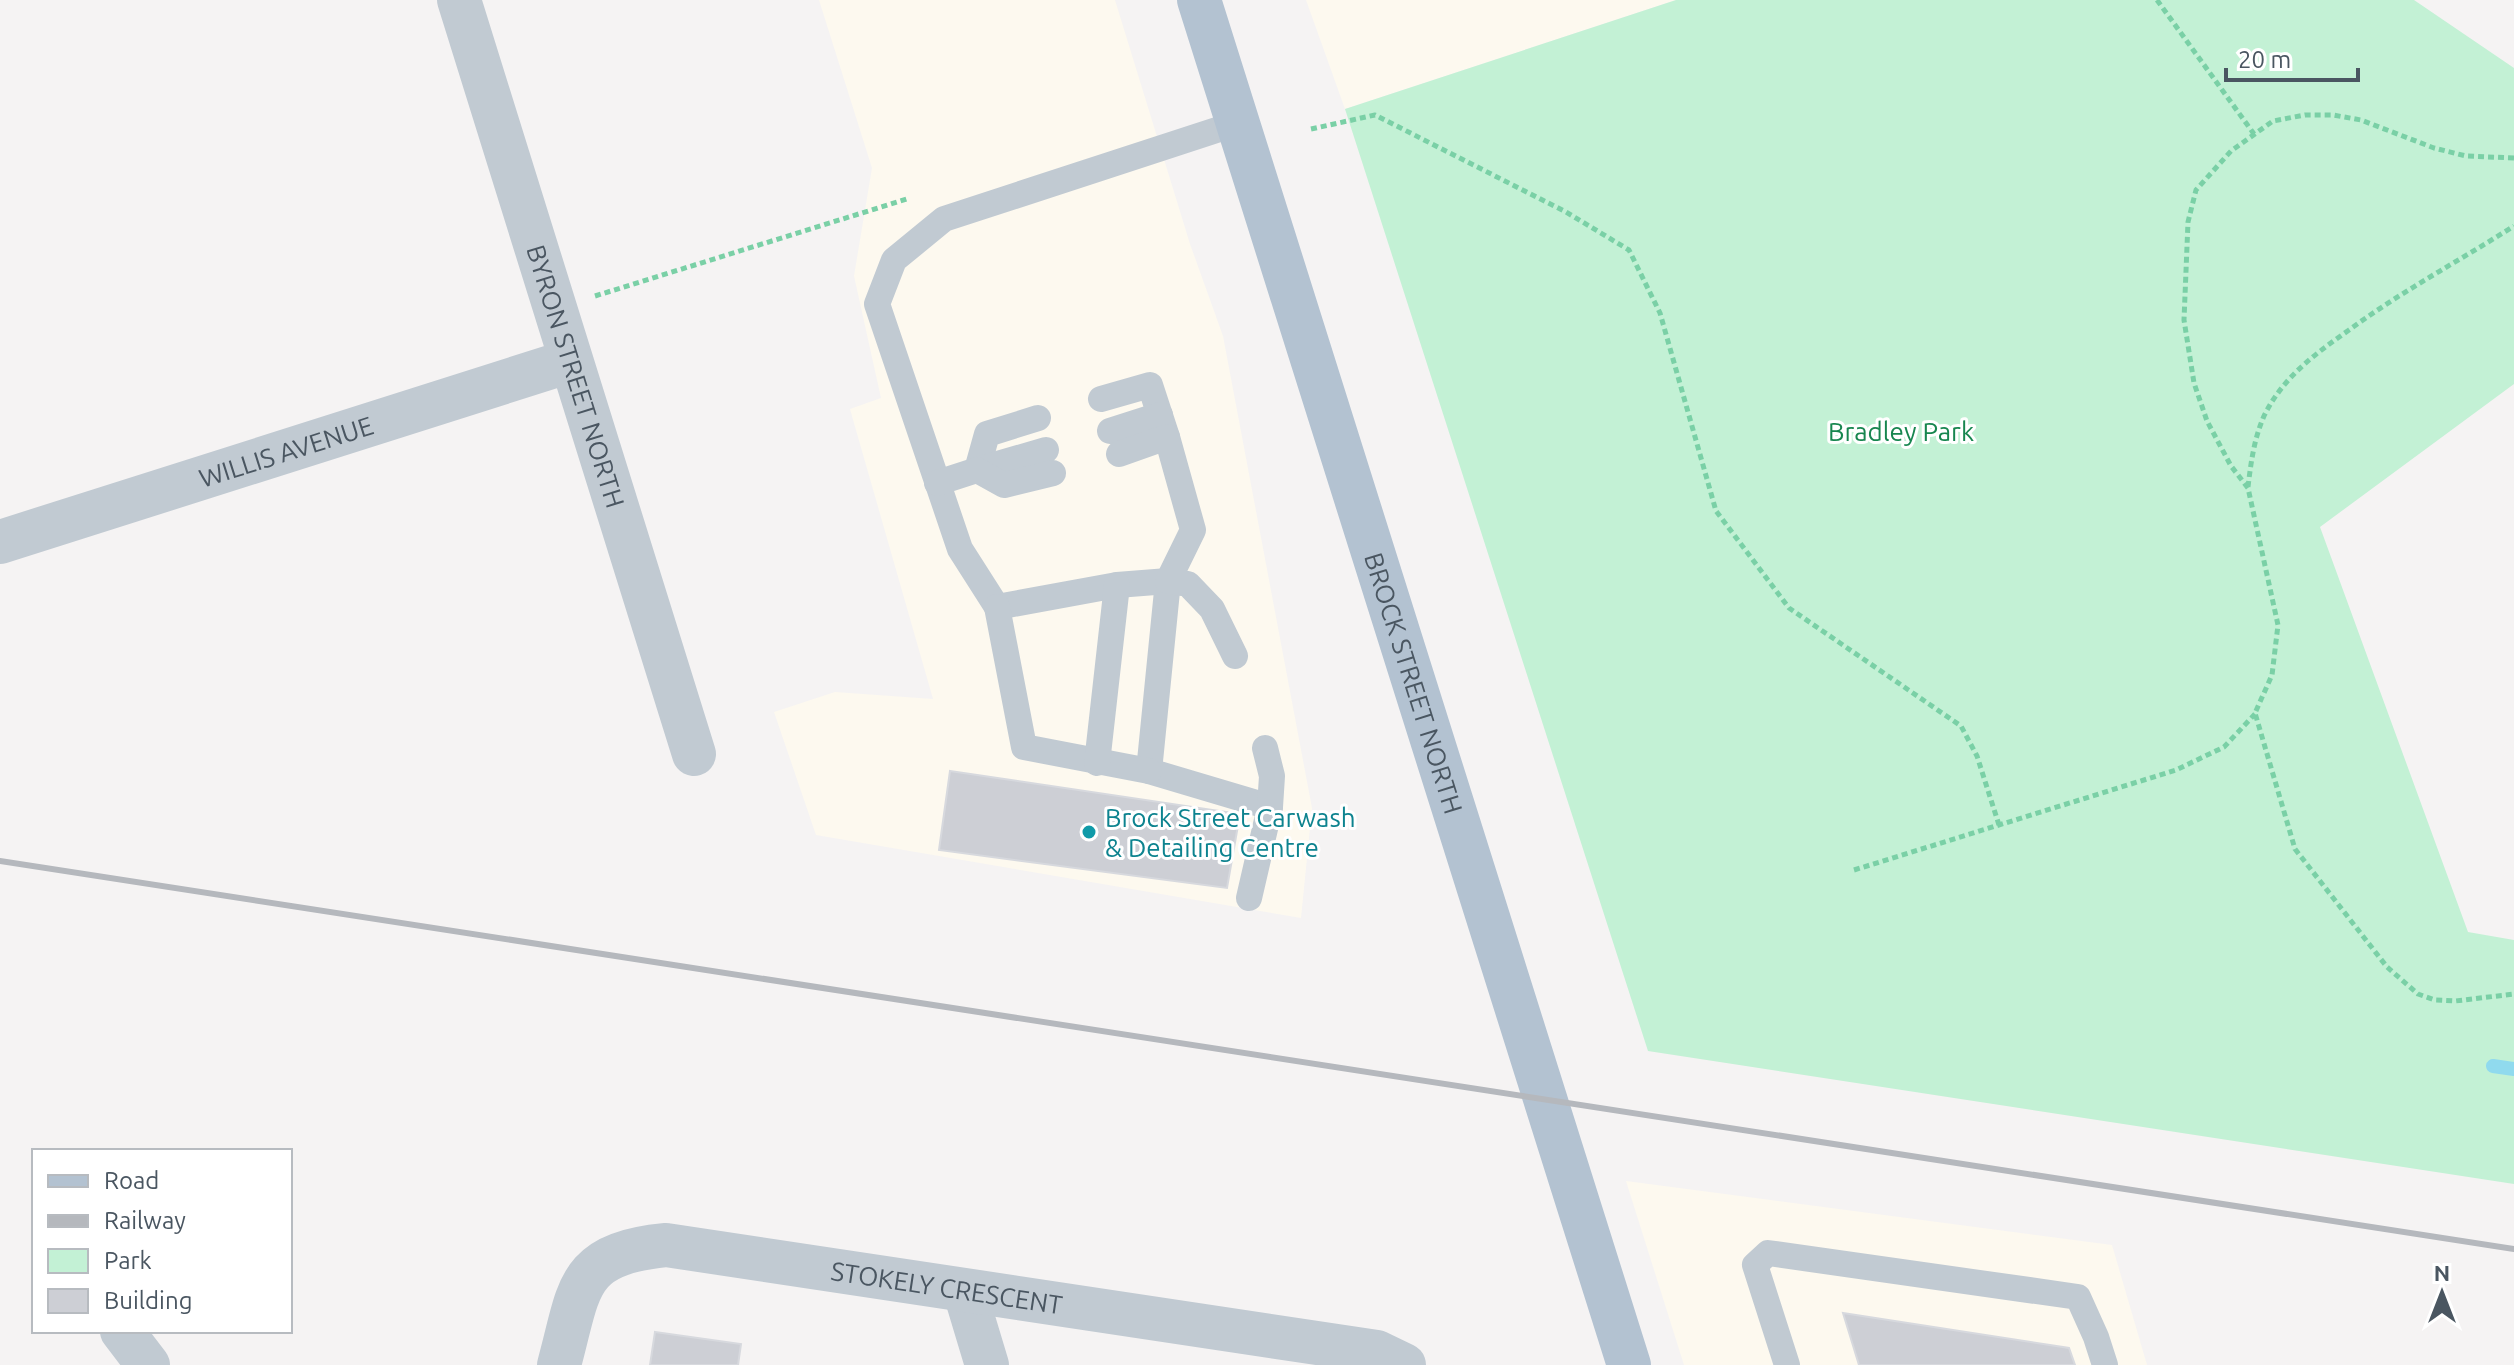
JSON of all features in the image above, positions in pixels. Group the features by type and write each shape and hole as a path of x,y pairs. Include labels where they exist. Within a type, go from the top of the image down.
{"main road":[{"name":"BROCK STREET NORTH","path":"1199,0 1629,1365"}],"street":[{"name":"BYRON STREET NORTH","path":"459,0 694,754"},
{"name":"WILLIS AVENUE","path":"0,542 570,361"},
{"name":"STOKELY CRESCENT","path":"559,1365 581,1283 604,1260 633,1248 666,1245 1377,1352 1404,1365"},
{"path":"965,1292 987,1365"},
{"path":"124,1333 148,1365"}],"lane":[{"path":"1238,123 944,219 894,260 877,304 960,549 997,607 1024,747 1149,771 1270,807"},
{"path":"1101,399 1150,385 1193,530 1168,581 1149,771"},
{"path":"977,470 987,434 1038,418"},
{"path":"1114,442 1164,426"},
{"path":"937,483 977,470 1050,462"},
{"path":"997,607 1117,585 1168,581 1188,584 1212,609 1235,656"},
{"path":"1097,763 1117,585"},
{"path":"1249,898 1270,807 1272,776 1265,748"},
{"path":"1787,1365 1755,1265 1768,1253 2078,1297 2105,1365"}],"path":[{"path":"2157,0 2254,134"},
{"path":"1311,129 1375,115 1566,212 1629,250 1660,313 1716,511 1789,608 1961,726 1977,756 1999,825"},
{"path":"2248,488 2231,466 2207,421 2194,383 2184,320 2188,222 2196,190 2231,151 2254,134 2273,121 2305,115 2333,115 2361,120 2434,148 2466,156 2514,158"},
{"path":"583,299 919,195"},
{"path":"1854,870 2176,770 2224,747 2255,713 2272,675 2278,625 2248,488 2252,450 2264,415 2282,386 2301,364 2395,296 2514,226"},
{"path":"2255,713 2295,849 2387,967 2418,994 2435,1000 2455,1001 2514,994"}],"shaded area":[{"path":"819,0 1115,0 1190,244 1223,336 1312,808 1301,918 816,835 774,712 835,692 933,699 850,409 881,398 854,276 872,168"},
{"path":"1306,0 1676,0 1345,109"},
{"path":"1626,1181 2112,1245 2147,1365 1684,1365"}],"green space":[{"name":"Bradley Park","path":"1676,0 2414,0 2514,68 2514,384 2320,527 2468,932 2514,940 2514,1184 1648,1051 1345,109"}],"building":[{"name":"Brock Street Carwash & Detailing Centre","path":"950,771 1240,814 1227,888 939,850"},
{"path":"1843,1313 2069,1348 2075,1365 1859,1365"},
{"path":"655,1332 741,1344 738,1365 650,1365"}],"waterway":[{"path":"2493,1066 2514,1069"}],"railway":[{"path":"0,861 2514,1249"}],"place":[{"name":"Brock Street Carwash & Detailing Centre","path":"1089,832"}]}
